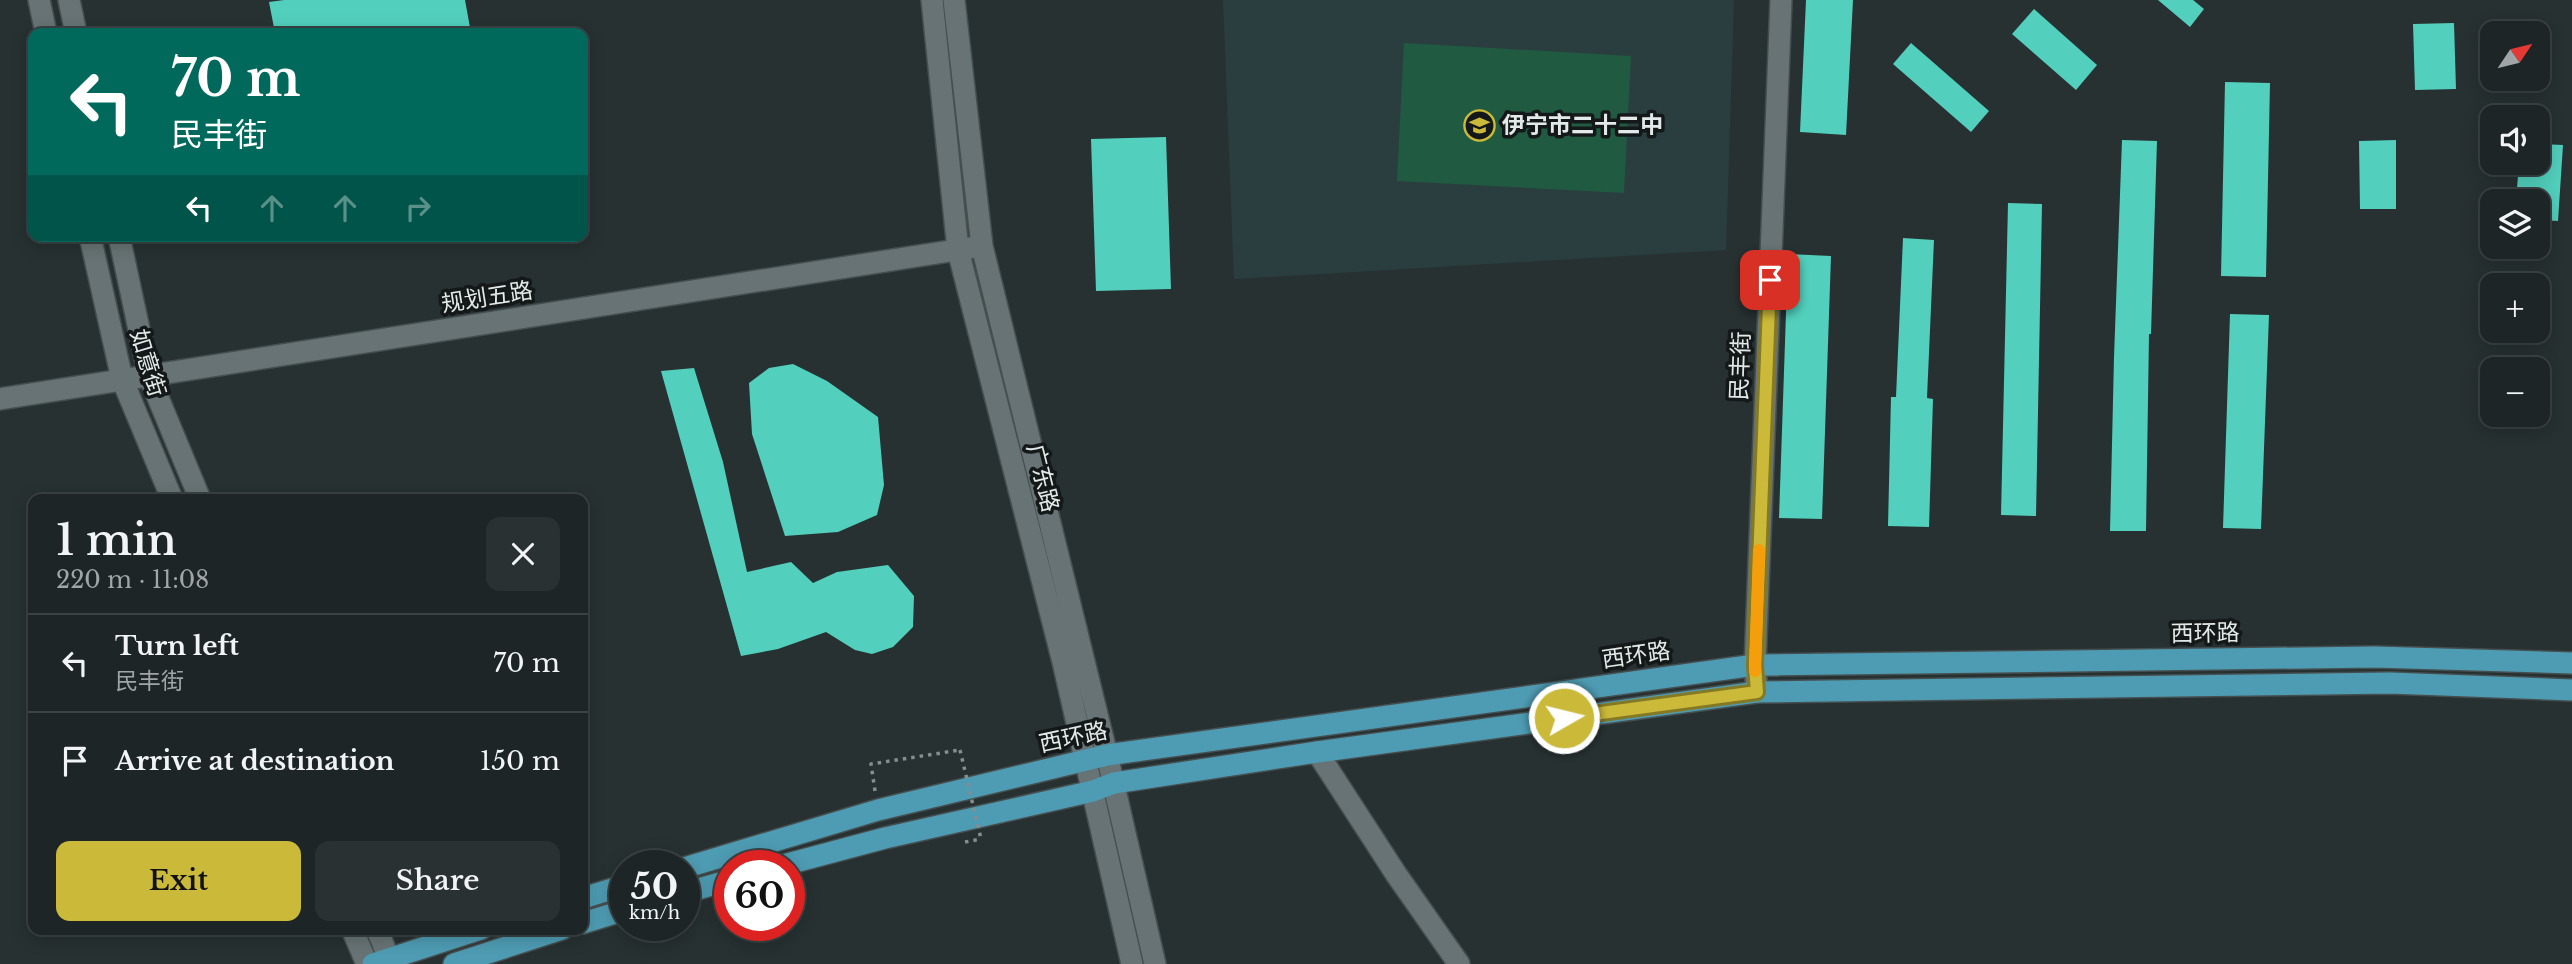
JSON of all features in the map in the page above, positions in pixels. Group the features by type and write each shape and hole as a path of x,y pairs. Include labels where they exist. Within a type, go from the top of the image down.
{"main road":[{"name":"西环路","path":"700,862 877,810 1107,755 1755,665 2375,657 2572,663"},
{"path":"805,859 885,838 1093,791 1114,783 1317,752 1757,692 2390,683 2572,690"},
{"path":"588,896 609,890"},
{"path":"588,921 609,915"},
{"path":"384,962 463,935"},
{"path":"454,964 543,935"}],"street":[{"path":"38,0 45,28"},
{"path":"69,0 75,28"},
{"name":"广东路","path":"932,0 958,250 1086,759 1132,964"},
{"name":"广东路","path":"954,0 982,246 1114,783 1155,964"},
{"name":"民丰街","path":"1757,692 1755,665 1781,0"},
{"name":"如意街","path":"91,242 122,379 170,494"},
{"name":"如意街","path":"120,242 149,376 198,494"},
{"name":"规划五路","path":"0,400 982,246"},
{"path":"1317,752 1396,874 1459,964"},
{"path":"355,935 367,964"},
{"path":"378,935 384,962"}],"path":[{"path":"877,810 871,764 960,750 981,839"}],"shaded area":[{"name":"伊宁市二十二中","path":"1223,0 1734,0 1726,250 1234,279"}],"green space":[{"path":"1404,43 1631,56 1624,193 1397,181"}],"building":[{"path":"465,0 470,28 274,28 269,2"},
{"path":"1806,0 1853,0 1846,135 1800,132"},
{"path":"2158,0 2193,0 2204,9 2190,27"},
{"path":"2034,9 2097,65 2076,90 2012,34"},
{"path":"2454,23 2456,89 2415,90 2413,24"},
{"path":"1911,43 1989,111 1971,132 1893,64"},
{"path":"2225,82 2270,83 2266,277 2221,276"},
{"path":"1166,137 1171,289 1096,291 1091,139"},
{"path":"2122,140 2157,141 2149,334 2146,531 2110,531"},
{"path":"2396,140 2396,209 2360,209 2359,141"},
{"path":"2550,144 2563,145 2558,221 2550,221 2550,189 2517,189 2518,175 2550,175"},
{"path":"2008,203 2042,204 2036,516 2001,515"},
{"path":"1903,238 1934,240 1927,398 1933,399 1929,527 1888,526 1891,397 1896,397"},
{"path":"1788,254 1831,256 1822,519 1779,518"},
{"path":"2230,314 2269,315 2261,529 2223,528"},
{"path":"793,364 827,381 878,417 884,485 877,515 838,532 785,536 752,434 749,383 769,368"},
{"path":"694,368 723,462 747,572 791,562 813,583 837,572 888,565 914,596 913,627 893,647 872,654 855,650 826,632 778,649 741,656 661,371"}],"slow traffic":[{"path":"1755,671 1759,550"}],"place":[{"name":"伊宁市二十二中","path":"1479,125"}],"route":[{"path":"1564,718 1757,692 1755,665 1770,280"}]}
